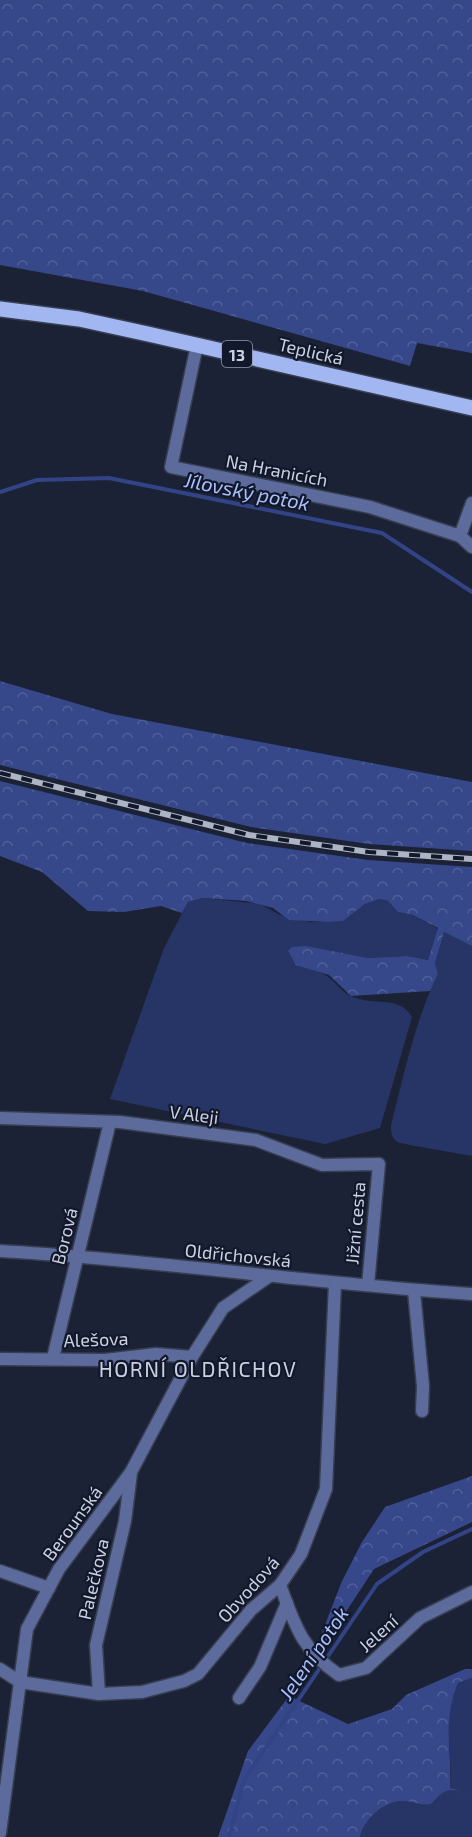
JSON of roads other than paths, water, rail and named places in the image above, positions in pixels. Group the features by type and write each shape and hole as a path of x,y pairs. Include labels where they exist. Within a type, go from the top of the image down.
{"main road":[{"name":"Teplická","path":"0,309 79,319 472,408"}],"street":[{"name":"Na Hranicích","path":"196,345 171,467 370,507 460,536"},
{"path":"472,503 460,536 472,547"},
{"name":"V Aleji","path":"0,1119 110,1122 256,1140 322,1165 379,1164"},
{"name":"Borová","path":"53,1358 110,1122"},
{"name":"Jižní cesta","path":"368,1285 379,1164"},
{"name":"Oldřichovská","path":"0,1251 77,1256 268,1277 472,1294"},
{"name":"Berounská","path":"0,1833 27,1629 59,1569 131,1472 192,1357 223,1308 268,1277"},
{"name":"Obvodová","path":"0,1669 20,1682 99,1694 142,1692 198,1674 251,1610 280,1585 301,1554 326,1489 335,1283"},
{"path":"414,1290 423,1386 422,1411"},
{"name":"Alešova","path":"0,1359 105,1360 156,1354 192,1357"},
{"name":"Palečkova","path":"99,1694 96,1645 126,1521 131,1472"},
{"path":"0,1571 49,1588"},
{"name":"Jelení","path":"280,1585 300,1638 317,1658 339,1675 366,1668 420,1618 472,1592"},
{"path":"238,1698 260,1667 287,1603"}],"waterway":[{"name":"Jílovský potok","path":"0,492 37,480 109,478 382,533 472,592"},
{"name":"Jelení potok","path":"229,1837 244,1780 377,1584 423,1552 472,1529"}],"railway":[{"path":"0,773 249,835 369,852 472,859"}],"district":[{"name":"HORNÍ OLDŘICHOV","path":"198,1368"}]}
